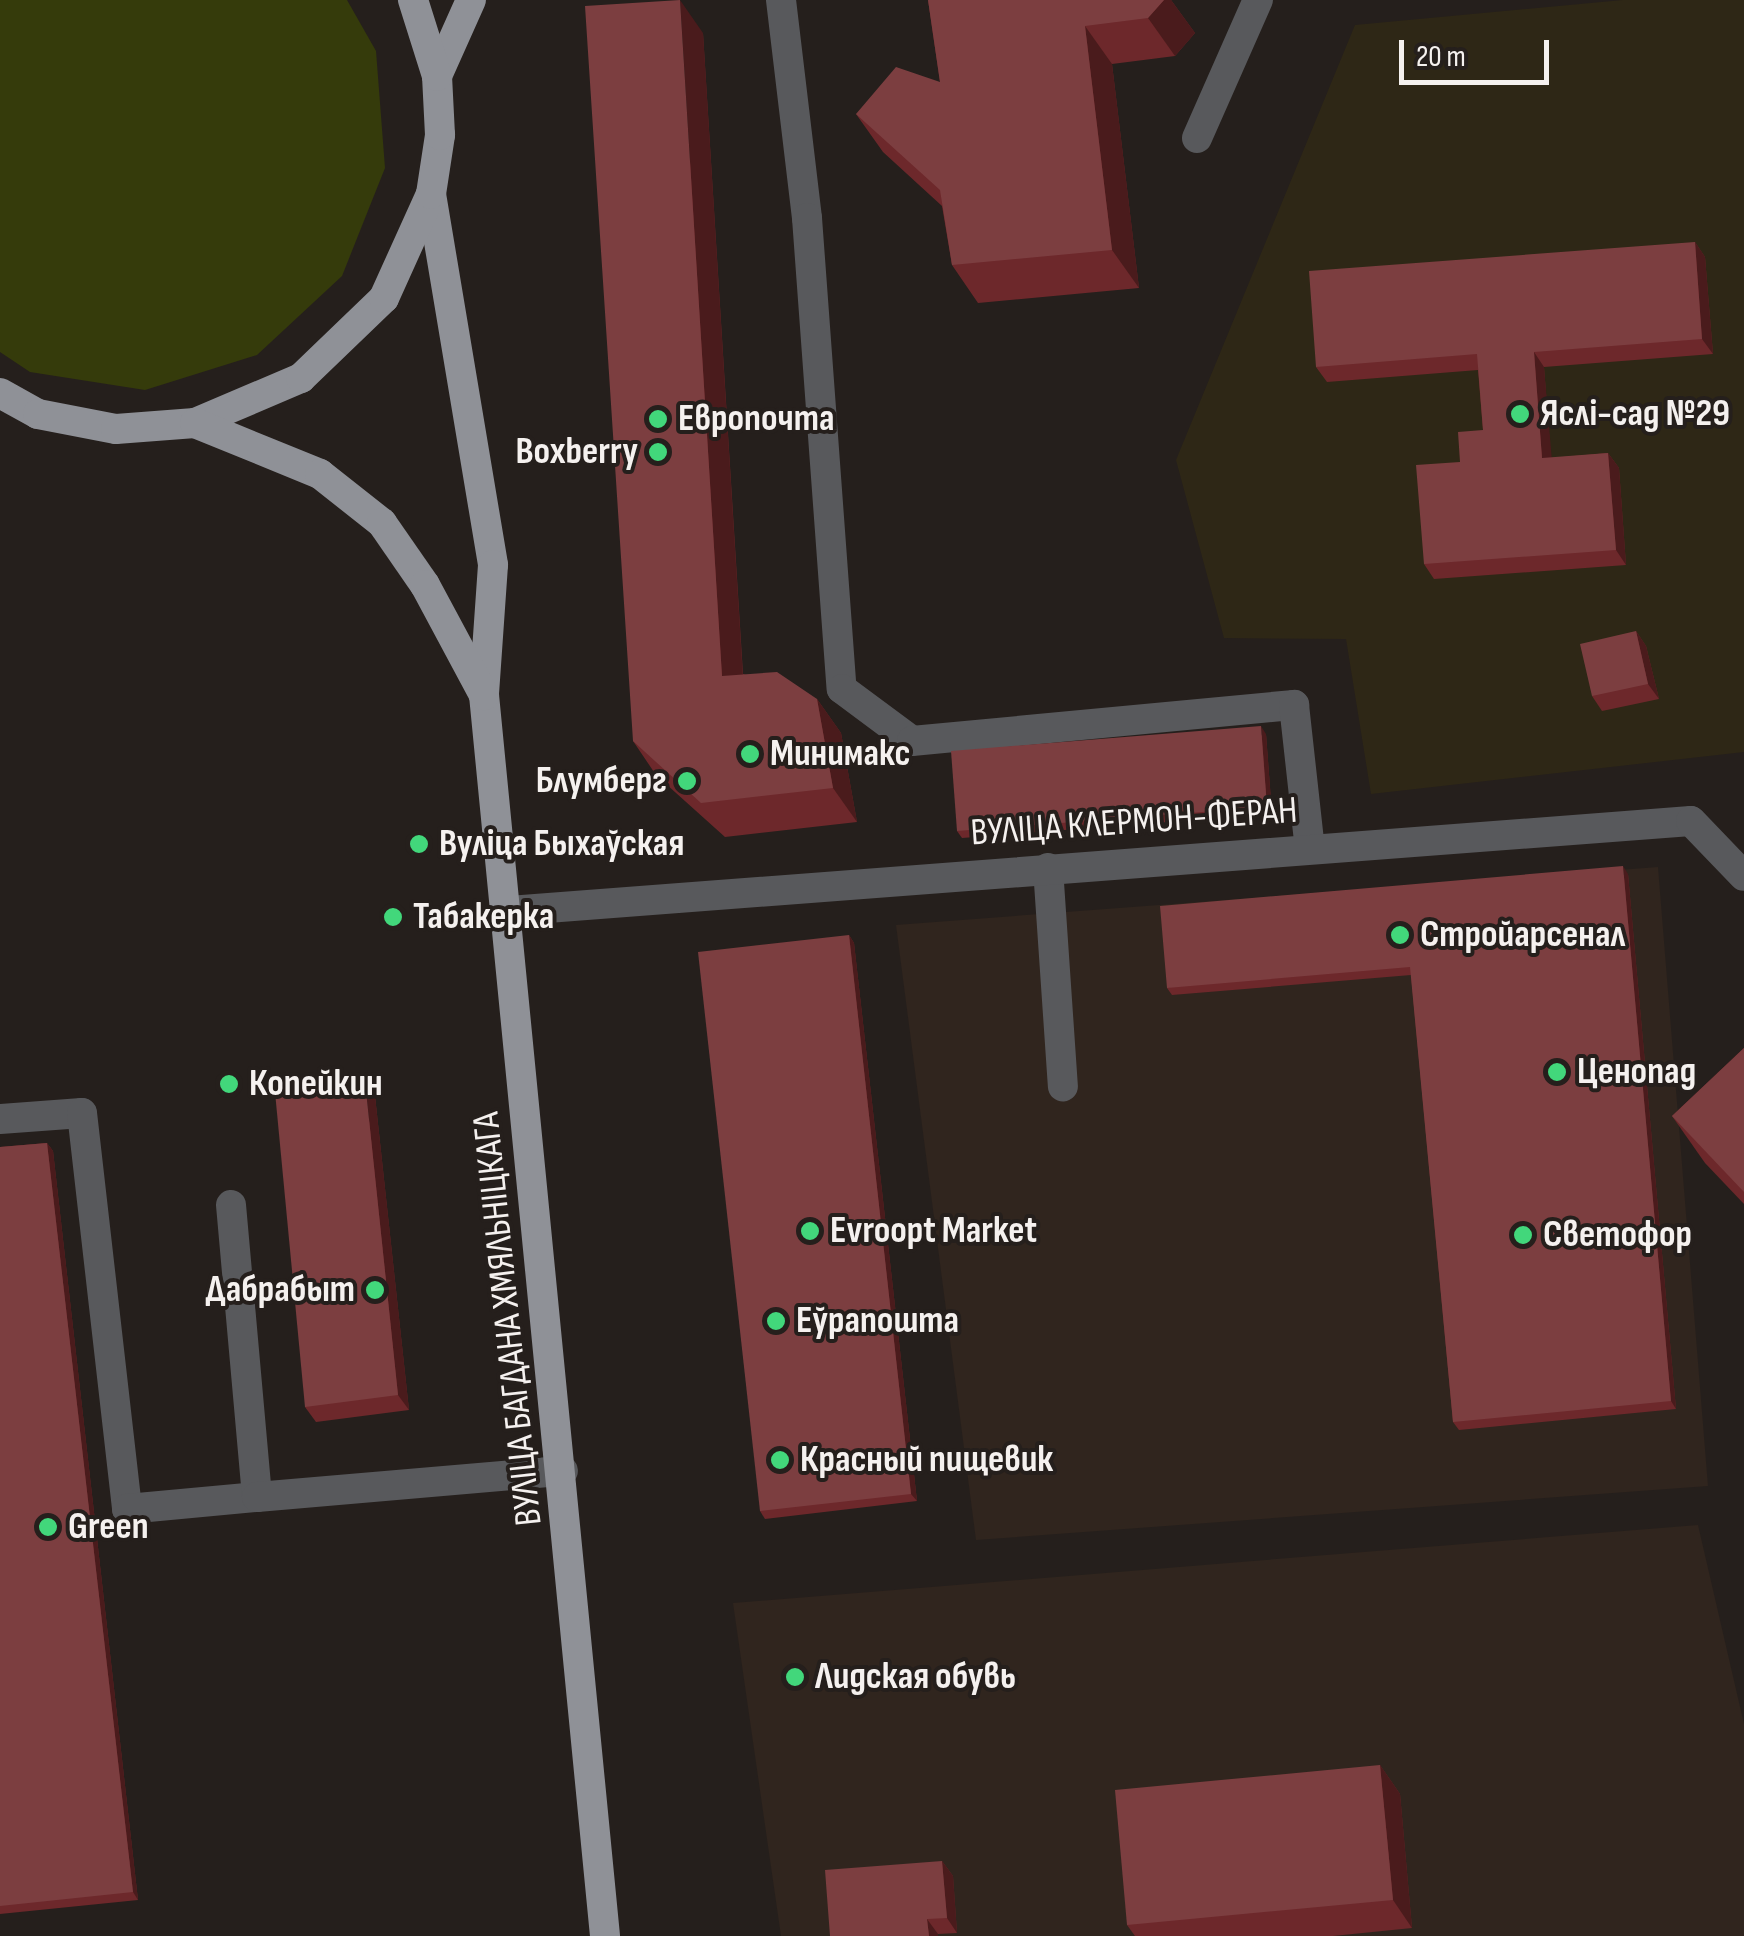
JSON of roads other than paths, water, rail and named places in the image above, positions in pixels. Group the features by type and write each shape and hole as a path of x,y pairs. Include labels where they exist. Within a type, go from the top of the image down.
{"main road":[{"path":"0,394 38,414 116,428 195,422 301,378 384,298 431,194 440,135 437,76 413,0"},
{"path":"437,76 471,0"},
{"name":"ВУЛІЦА БАГДАНА ХМЯЛЬНІЦКАГА","path":"431,194 492,565 484,695 563,1472 605,1936"},
{"path":"0,419 38,414"},
{"name":"ВУЛІЦА БАГДАНА ХМЯЛЬНІЦКАГА","path":"195,422 320,474 382,523 425,585 484,695"}],"street":[{"path":"781,0 806,218 842,689 912,741 1294,705 1310,848"},
{"path":"1197,138 1258,0"},
{"name":"ВУЛІЦА КЛЕРМОН-ФЕРАН","path":"508,911 1691,821 1744,876"},
{"path":"1048,868 1063,1086"},
{"path":"0,1119 82,1113 127,1509 563,1472"},
{"path":"231,1205 256,1497"}],"place":[{"name":"Яслі-сад №29","path":"1520,414"},
{"name":"Европочта","path":"658,419"},
{"name":"Boxberry","path":"658,452"},
{"name":"Минимакс","path":"750,754"},
{"name":"Блумберг","path":"687,781"},
{"name":"Вуліца Быхаўская","path":"419,844"},
{"name":"Табакерка","path":"393,917"},
{"name":"Стройарсенал","path":"1400,935"},
{"name":"Ценопад","path":"1557,1072"},
{"name":"Копейкин","path":"229,1084"},
{"name":"Evroopt Market","path":"810,1231"},
{"name":"Светофор","path":"1523,1235"},
{"name":"Дабрабыт","path":"375,1290"},
{"name":"Еўрапошта","path":"776,1321"},
{"name":"Красный пищевик","path":"780,1460"},
{"name":"Green","path":"48,1527"},
{"name":"Лидская обувь","path":"795,1677"}]}
